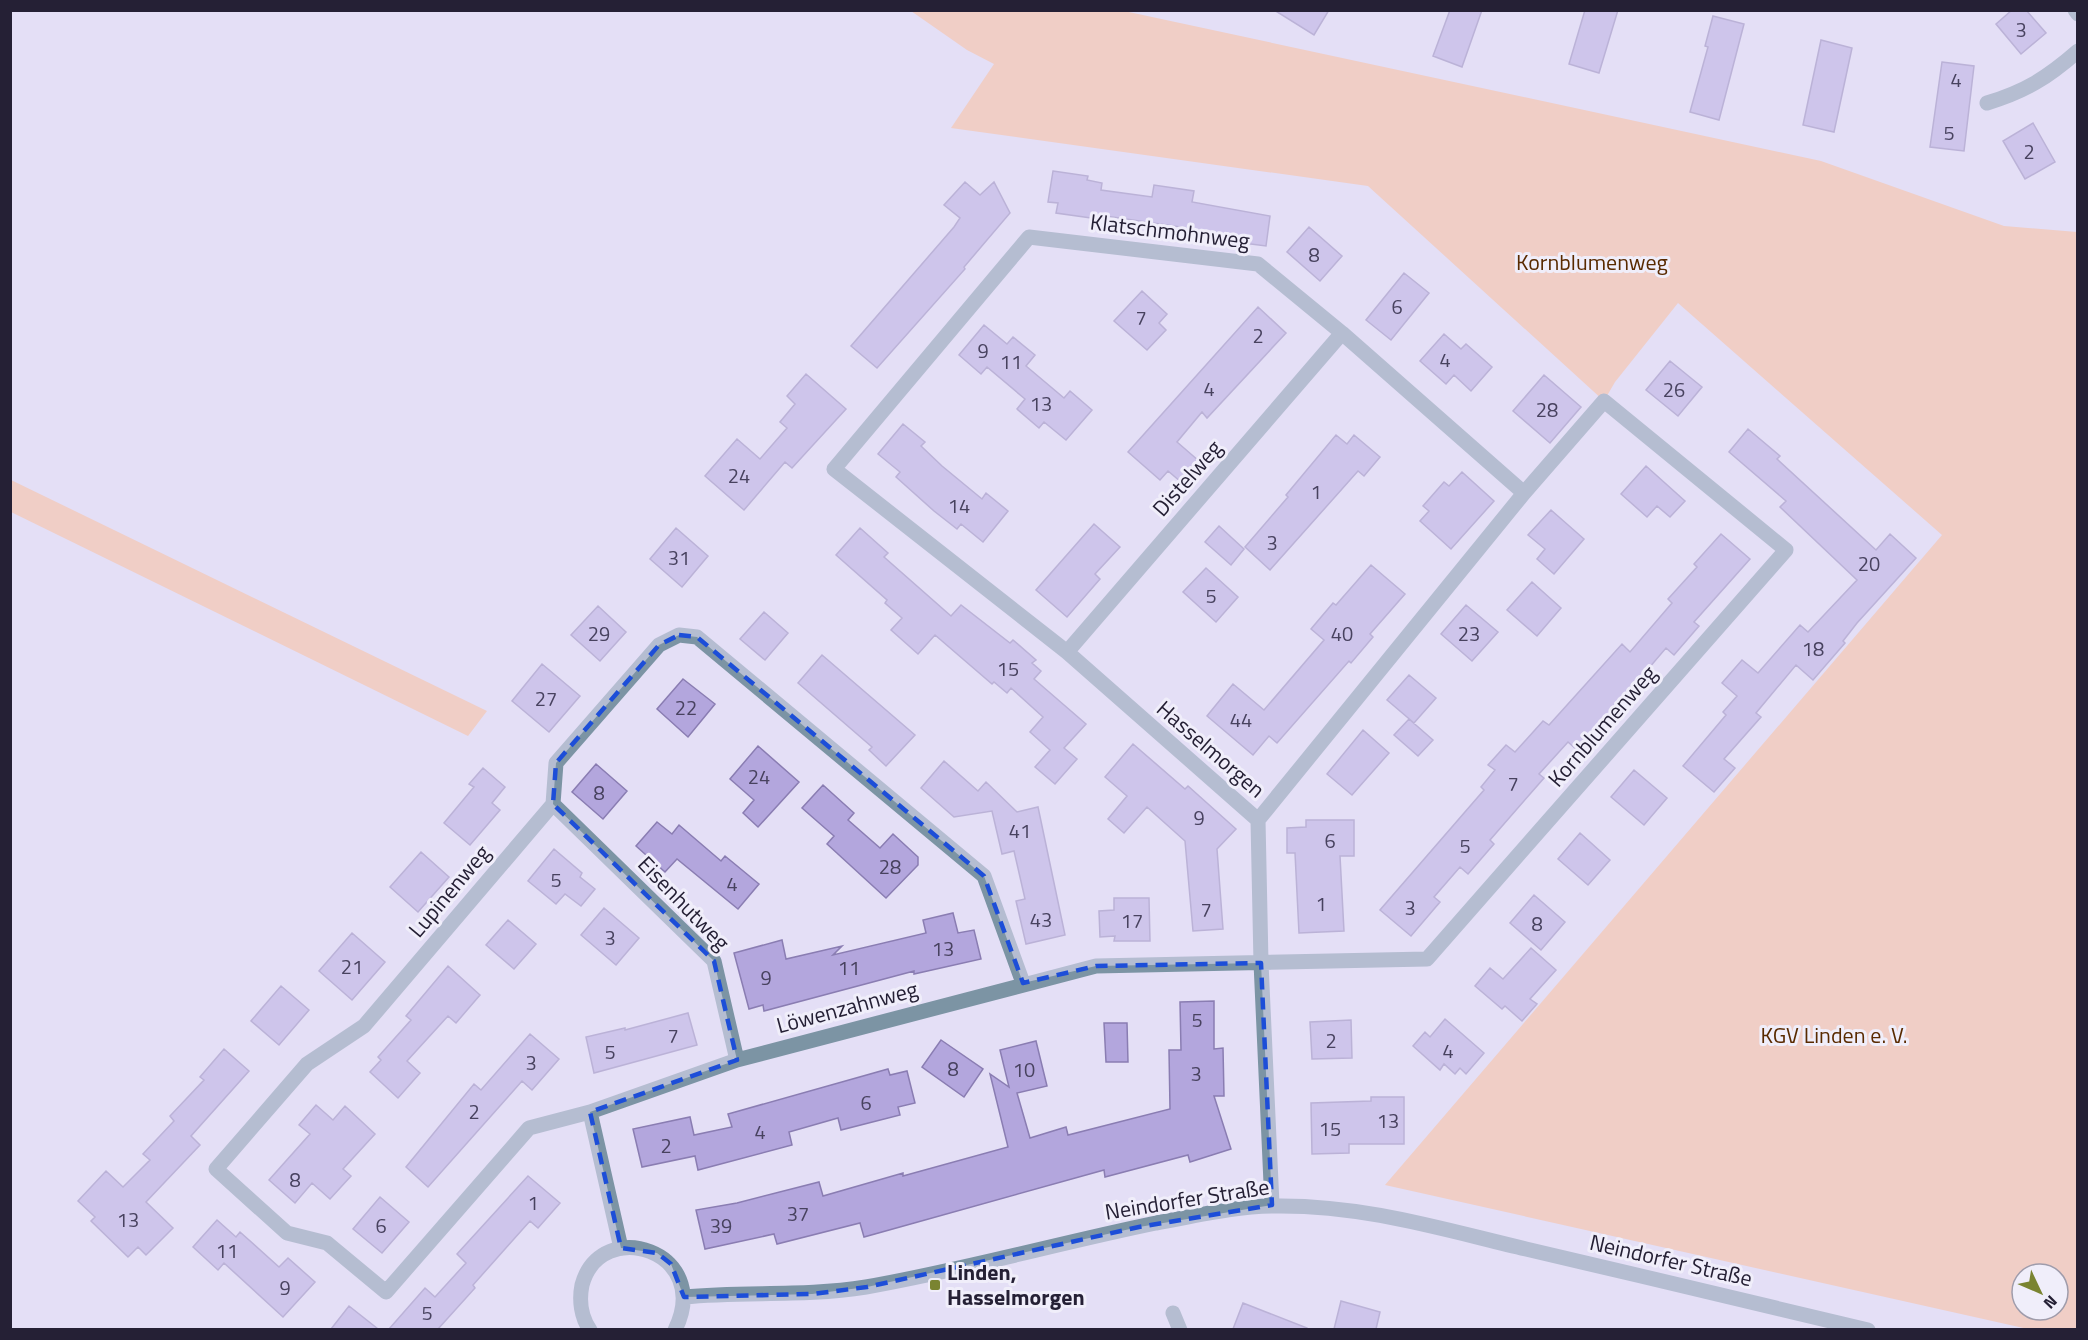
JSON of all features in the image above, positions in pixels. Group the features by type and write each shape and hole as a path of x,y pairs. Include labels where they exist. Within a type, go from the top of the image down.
{"street":[{"path":"1986,103 2019,93 2038,83 2078,51"},
{"name":"Klatschmohnweg","path":"834,469 1029,237 1258,264 1342,333 1524,492"},
{"name":"Distelweg","path":"1067,652 1342,333"},
{"name":"Kornblumenweg","path":"1258,820 1524,492 1604,401 1786,550 1427,959 1261,963"},
{"name":"Hasselmorgen","path":"834,469 1067,652 1258,820 1261,963 1272,1206"},
{"path":"553,804 556,763 659,645 679,635 696,637 984,876 1023,983"},
{"name":"Eisenhutweg","path":"553,804 714,961 737,1060"},
{"name":"Lupinenweg","path":"553,804 364,1026 307,1064 216,1169 287,1233 327,1243 386,1292 529,1128 590,1112"},
{"name":"Löwenzahnweg","path":"590,1112 737,1060 1023,983 1096,966 1261,963"},
{"path":"590,1112 621,1248"},
{"name":"Neindorfer Straße","path":"684,1297 731,1293 773,1296 812,1294 867,1287 1139,1227 1233,1209 1325,1206 1401,1218 1868,1329"},
{"path":"590,1329 581,1310 580,1294 584,1279 593,1265 604,1255 621,1248 639,1247 664,1258 681,1279 684,1297 682,1314 675,1329"},
{"path":"1173,1313 1180,1329"}],"highlighted area":[{"path":"679,635 697,637 984,876 1023,983 1096,966 1261,963 1272,1205 1139,1227 867,1287 812,1294 684,1297 671,1264 657,1253 621,1248 590,1112 737,1060 714,961 553,804 556,763 659,645"}],"green space":[{"name":"KGV Linden e. V.","path":"911,11 1124,11 1821,161 2004,226 2077,232 2077,1329 2028,1329 1385,1185 1942,535 1678,303 1615,382 1604,401 1368,186 951,128 994,64 967,50"},
{"path":"11,480 487,711 468,736 11,512"}],"building":[{"path":"1274,10 1329,10 1314,35"},
{"path":"1450,10 1482,10 1462,67 1433,56"},
{"path":"1585,10 1618,10 1599,73 1569,64"},
{"path":"2012,10 2026,10 2046,33 2021,54 1996,24"},
{"path":"1713,16 1744,24 1719,120 1690,112 1708,47 1705,46"},
{"path":"1821,40 1852,48 1834,132 1803,125"},
{"path":"1942,62 1974,66 1964,151 1930,147"},
{"path":"2033,123 2055,162 2025,179 2003,141"},
{"path":"1053,171 1088,176 1087,180 1102,183 1101,190 1152,197 1154,185 1194,191 1192,202 1270,216 1266,246 1220,240 1221,234 1180,229 1181,227 1106,216 1105,220 1056,213 1058,203 1048,202"},
{"path":"965,182 980,195 994,182 1010,213 964,267 965,269 877,368 851,346 954,227 960,218 944,205"},
{"path":"1309,227 1342,256 1320,281 1287,252"},
{"path":"1404,273 1429,293 1391,340 1366,320"},
{"path":"1142,291 1167,314 1159,323 1166,330 1147,350 1114,321"},
{"path":"1258,307 1286,333 1207,418 1202,412 1177,442 1199,461 1181,482 1168,471 1160,480 1128,452"},
{"path":"984,325 1007,344 1013,337 1035,355 1026,366 1064,398 1070,391 1092,410 1066,440 1044,422 1039,428 1017,409 1025,399 987,367 981,374 959,355"},
{"path":"1444,334 1461,349 1466,344 1492,367 1471,391 1454,375 1446,384 1420,361"},
{"path":"1670,361 1702,387 1678,416 1646,390"},
{"path":"806,374 846,409 792,468 785,462 744,510 705,476 737,439 760,459 787,428 780,422 795,404 787,396"},
{"path":"1544,375 1581,407 1550,443 1513,411"},
{"path":"903,424 925,442 921,446 942,466 982,499 986,493 1008,511 983,542 961,524 957,529 934,511 896,477 900,472 878,454"},
{"path":"1748,429 1780,456 1777,459 1876,550 1890,534 1916,558 1857,623 1843,641 1845,643 1813,680 1796,665 1756,713 1761,717 1724,759 1735,768 1714,792 1683,766 1726,715 1723,712 1737,696 1722,683 1742,660 1758,673 1800,625 1808,632 1857,580 1780,507 1786,501 1729,452"},
{"path":"1336,435 1347,444 1354,435 1380,457 1364,476 1358,471 1270,570 1245,547 1288,497 1286,495"},
{"path":"1646,466 1685,501 1670,517 1657,506 1647,517 1621,494"},
{"path":"1462,472 1494,501 1451,549 1420,521 1429,511 1423,506 1444,482 1449,486"},
{"path":"1551,510 1584,539 1554,574 1537,559 1545,549 1528,535"},
{"path":"1094,524 1120,547 1095,574 1100,579 1067,617 1036,590"},
{"path":"1219,526 1244,549 1231,565 1205,542"},
{"path":"676,528 708,556 682,587 650,559"},
{"path":"860,528 888,553 884,557 951,616 961,605 1010,643 1013,640 1036,660 1032,663 1041,671 1034,679 1086,724 1064,748 1077,759 1055,784 1035,767 1050,750 1030,732 1043,717 1011,688 1007,693 994,682 992,684 935,635 918,654 891,630 902,618 885,603 887,600 836,555"},
{"path":"1721,534 1750,559 1694,622 1699,626 1674,655 1666,648 1578,751 1568,742 1539,774 1544,778 1490,840 1494,844 1468,874 1460,867 1434,897 1440,902 1411,936 1380,910 1484,790 1481,787 1495,770 1488,765 1506,745 1515,752 1543,721 1549,725 1622,644 1630,652 1672,603 1668,599 1697,567 1694,564"},
{"path":"1371,565 1405,594 1370,634 1373,637 1351,663 1349,661 1277,743 1269,736 1253,755 1207,716 1233,684 1264,710 1324,640 1311,629 1333,603 1336,605"},
{"path":"1206,568 1238,597 1216,622 1183,592"},
{"path":"1532,582 1561,608 1537,636 1507,610"},
{"path":"1466,605 1498,632 1472,661 1441,634"},
{"path":"598,606 626,632 600,661 571,635"},
{"path":"764,612 788,633 765,660 740,639"},
{"path":"822,655 915,735 886,766 869,750 872,747 798,683"},
{"path":"542,664 580,696 549,732 512,701"},
{"path":"1409,675 1436,698 1414,723 1387,700"},
{"path":"683,679 715,704 688,737 657,709"},
{"path":"1409,719 1433,740 1418,756 1394,735"},
{"path":"1363,730 1389,753 1352,795 1327,774"},
{"path":"1133,744 1185,789 1188,786 1236,829 1217,849 1223,929 1193,931 1185,841 1147,807 1124,833 1108,819 1127,796 1105,777"},
{"path":"758,746 799,782 758,827 743,813 754,800 730,779"},
{"path":"944,761 978,791 986,782 1017,812 1038,807 1065,935 1026,944 1016,901 1025,899 1014,851 1002,854 992,811 954,817 921,788"},
{"path":"596,764 627,791 603,819 572,792"},
{"path":"483,768 505,787 492,803 500,810 470,845 444,823 474,787 469,784"},
{"path":"1634,770 1667,798 1644,825 1611,797"},
{"path":"823,785 854,813 848,820 880,848 893,834 918,857 918,865 886,898 827,844 834,836 802,808"},
{"path":"1306,820 1354,820 1354,856 1340,856 1344,931 1299,933 1295,853 1287,853 1287,828 1306,827"},
{"path":"657,822 672,834 679,825 721,861 725,856 759,884 738,909 677,859 665,872 636,846"},
{"path":"1580,833 1610,860 1588,885 1558,859"},
{"path":"554,849 582,873 580,877 595,889 581,906 565,894 556,904 528,881"},
{"path":"421,852 449,877 418,912 390,887"},
{"path":"1534,895 1565,922 1541,950 1510,923"},
{"path":"1114,898 1149,898 1150,941 1114,941 1115,936 1100,937 1099,911 1114,910"},
{"path":"604,908 639,938 616,965 581,935"},
{"path":"953,913 958,933 974,930 981,959 914,974 914,971 764,1011 763,1005 749,1009 734,953 782,940 786,959 842,946 833,955 926,933 923,920"},
{"path":"508,920 536,944 514,969 486,945"},
{"path":"352,933 385,962 352,1000 319,971"},
{"path":"1531,948 1556,970 1530,999 1537,1004 1522,1021 1505,1006 1502,1009 1475,986 1490,968 1503,979"},
{"path":"448,966 480,995 456,1023 448,1016 407,1061 420,1073 398,1098 370,1072 381,1060 378,1057 411,1020 406,1016"},
{"path":"281,986 309,1010 279,1045 251,1021"},
{"path":"1214,1001 1214,1049 1223,1048 1224,1096 1214,1096 1231,1149 1190,1162 1188,1155 1105,1177 1104,1170 864,1237 860,1223 777,1244 774,1234 705,1249 696,1210 737,1203 819,1182 823,1196 1008,1147 990,1074 1009,1087 1000,1050 1036,1041 1047,1086 1017,1093 1030,1138 1066,1127 1068,1135 1170,1109 1169,1050 1181,1050 1180,1002"},
{"path":"688,1013 697,1045 594,1073 586,1037 625,1028 625,1030"},
{"path":"1445,1019 1484,1053 1466,1074 1460,1068 1455,1074 1444,1064 1440,1070 1413,1046 1425,1032 1430,1037"},
{"path":"1351,1020 1352,1058 1312,1059 1310,1022"},
{"path":"1104,1023 1127,1023 1128,1062 1106,1062"},
{"path":"530,1034 559,1059 532,1090 522,1081 428,1187 406,1167 474,1084 481,1090"},
{"path":"941,1040 983,1069 964,1097 922,1067"},
{"path":"224,1049 249,1071 191,1136 200,1145 146,1202 173,1228 146,1255 138,1247 128,1257 91,1221 95,1217 78,1201 106,1171 123,1187 150,1160 143,1154 174,1121 170,1116 204,1080 200,1077"},
{"path":"888,1069 890,1075 907,1071 915,1103 898,1107 900,1115 841,1130 838,1118 789,1132 792,1145 698,1170 695,1156 642,1167 633,1129 690,1117 694,1135 732,1127 728,1114"},
{"path":"1371,1097 1404,1097 1404,1144 1349,1144 1349,1153 1312,1154 1311,1103 1371,1101"},
{"path":"316,1105 333,1120 345,1106 375,1134 343,1169 351,1176 330,1199 312,1183 295,1203 269,1180 310,1134 299,1125"},
{"path":"528,1176 560,1203 538,1228 530,1221 473,1285 475,1288 438,1329 389,1329 425,1288 435,1297 466,1263 457,1254"},
{"path":"380,1197 409,1222 382,1253 353,1229"},
{"path":"217,1220 236,1237 240,1232 279,1267 288,1258 315,1282 283,1317 224,1263 218,1270 193,1247"},
{"path":"1341,1301 1380,1312 1376,1329 1334,1329"},
{"path":"1243,1303 1307,1328 1307,1329 1233,1329"},
{"path":"349,1306 378,1329 331,1329"}],"place":[{"name":"Linden, Hasselmorgen","path":"935,1285"}]}
